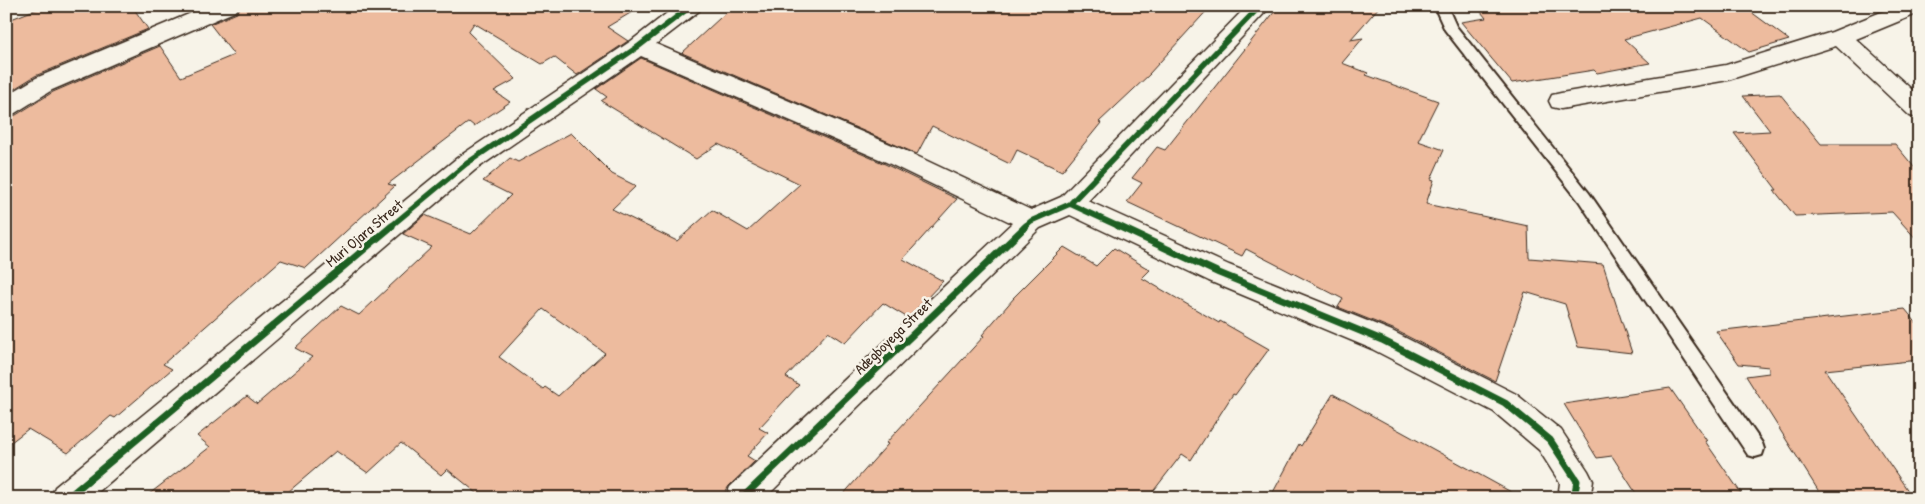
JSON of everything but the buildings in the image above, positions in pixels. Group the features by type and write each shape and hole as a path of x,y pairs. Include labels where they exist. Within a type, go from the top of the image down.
{"street":[{"path":"6,107 44,84 228,6"},
{"name":"Muri Ojara Street","path":"67,498 466,164 639,46 691,6"},
{"path":"1260,6 1070,204 1219,273 1382,340 1505,403 1550,440 1577,481 1574,498"},
{"path":"1560,101 1728,72 1840,37 1917,6"},
{"path":"1840,37 1919,110"},
{"path":"639,46 895,156 1032,221"},
{"name":"Adegboyega Street","path":"742,498 1032,221 1070,204"}],"lane":[{"path":"1440,6 1450,28 1584,197 1755,449"}],"cycle path":[{"path":"67,498 466,164 639,46 691,6"},
{"path":"742,498 1031,221 1070,204 1260,6"},
{"path":"1070,204 1219,273 1382,340 1505,403 1550,440 1577,481 1574,498"}]}
